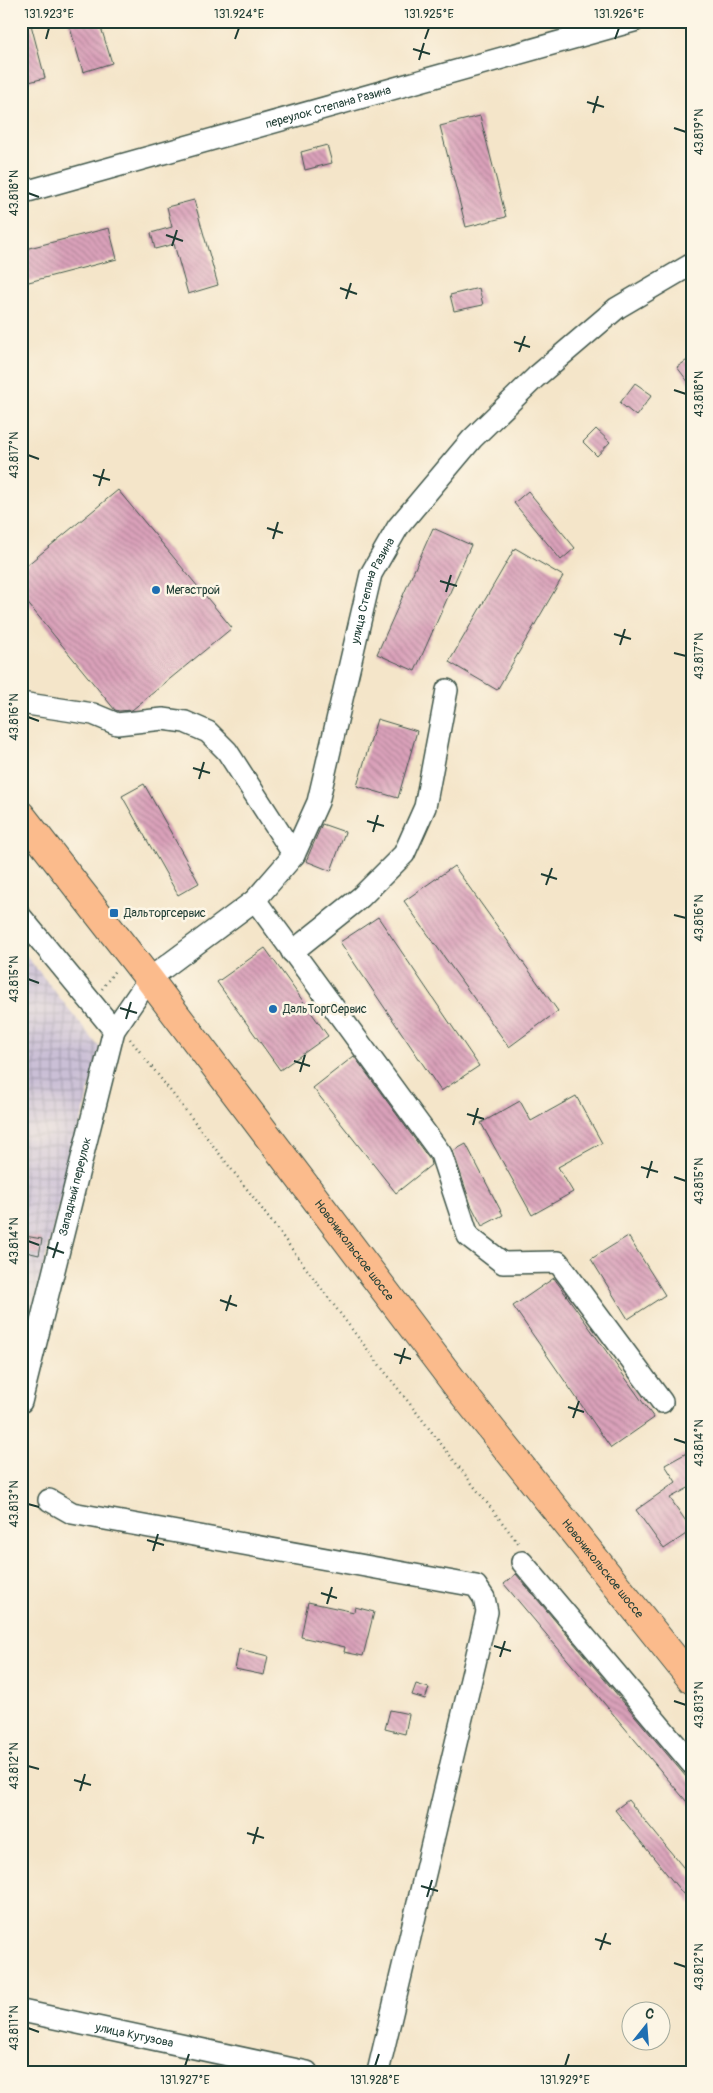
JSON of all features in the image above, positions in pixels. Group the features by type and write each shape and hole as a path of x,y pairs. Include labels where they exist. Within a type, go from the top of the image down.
{"highway":[{"name":"Новоникольское шоссе","path":"21,815 149,979 460,1390 692,1680"}],"street":[{"name":"переулок Степана Разина","path":"21,193 634,21"},
{"name":"улица Степана Разина","path":"149,979 255,900 294,855 318,802 370,574 398,527 472,439 536,377 617,308 692,264"},
{"path":"292,952 360,897 404,854 425,807 447,690"},
{"path":"21,702 93,714 117,724 163,719 185,722 208,732 227,750 294,855"},
{"path":"255,900 441,1154 468,1236 503,1263 558,1262 662,1402"},
{"path":"21,917 116,1026"},
{"name":"Западный переулок","path":"21,1402 116,1026 149,979"},
{"path":"49,1500 72,1513 476,1586 484,1598 487,1612 378,2072"},
{"path":"523,1556 692,1764"},
{"name":"улица Кутузова","path":"22,2012 307,2072"}],"path":[{"path":"116,1026 134,1046 250,1193 523,1556"}],"shaded area":[{"path":"21,949 100,1048 21,1353"}],"building":[{"path":"21,21 30,21 45,78 21,84"},
{"path":"68,21 99,21 112,63 83,72"},
{"path":"480,116 506,217 466,227 440,126"},
{"path":"327,145 332,163 305,170 301,152"},
{"path":"194,200 218,285 188,294 174,244 155,249 151,233 172,227 167,207"},
{"path":"109,228 117,259 21,284 21,250"},
{"path":"479,288 483,305 454,311 450,295"},
{"path":"692,357 692,387 677,367"},
{"path":"635,383 652,395 636,416 620,403"},
{"path":"596,429 610,442 597,456 583,442"},
{"path":"118,490 232,628 132,710 119,711 115,710 21,595 21,570"},
{"path":"528,491 575,548 561,560 514,503"},
{"path":"433,528 471,545 415,671 377,654"},
{"path":"515,548 563,576 497,690 449,662"},
{"path":"377,719 417,731 398,798 357,786"},
{"path":"144,784 199,883 178,895 122,796"},
{"path":"322,824 345,832 331,871 306,861"},
{"path":"454,866 558,1011 509,1047 404,901"},
{"path":"378,917 479,1066 441,1091 340,942"},
{"name":"ДальТоргСервис","path":"265,948 328,1036 280,1070 217,982"},
{"path":"354,1056 430,1160 431,1165 396,1193 313,1088"},
{"path":"576,1096 602,1143 558,1167 573,1192 532,1215 481,1123 520,1101 531,1121"},
{"path":"466,1144 503,1215 482,1226 471,1205 453,1151"},
{"path":"25,1236 42,1239 39,1255 22,1251"},
{"path":"628,1236 665,1295 628,1319 591,1259"},
{"path":"554,1278 654,1418 611,1448 513,1306"},
{"path":"692,1450 692,1486 670,1498 692,1530 664,1549 636,1510 676,1482 665,1465"},
{"path":"516,1574 692,1784 692,1808 504,1584"},
{"path":"308,1602 354,1612 355,1607 374,1612 363,1656 344,1652 345,1647 301,1637"},
{"path":"239,1649 268,1656 264,1675 235,1669"},
{"path":"416,1684 429,1688 425,1699 412,1695"},
{"path":"390,1710 409,1714 405,1734 385,1729"},
{"path":"628,1800 692,1878 692,1905 615,1810"}],"place":[{"name":"Мегастрой","path":"156,590"},
{"name":"Дальторгсервис","path":"114,913"},
{"name":"ДальТоргСервис","path":"273,1009"}]}
